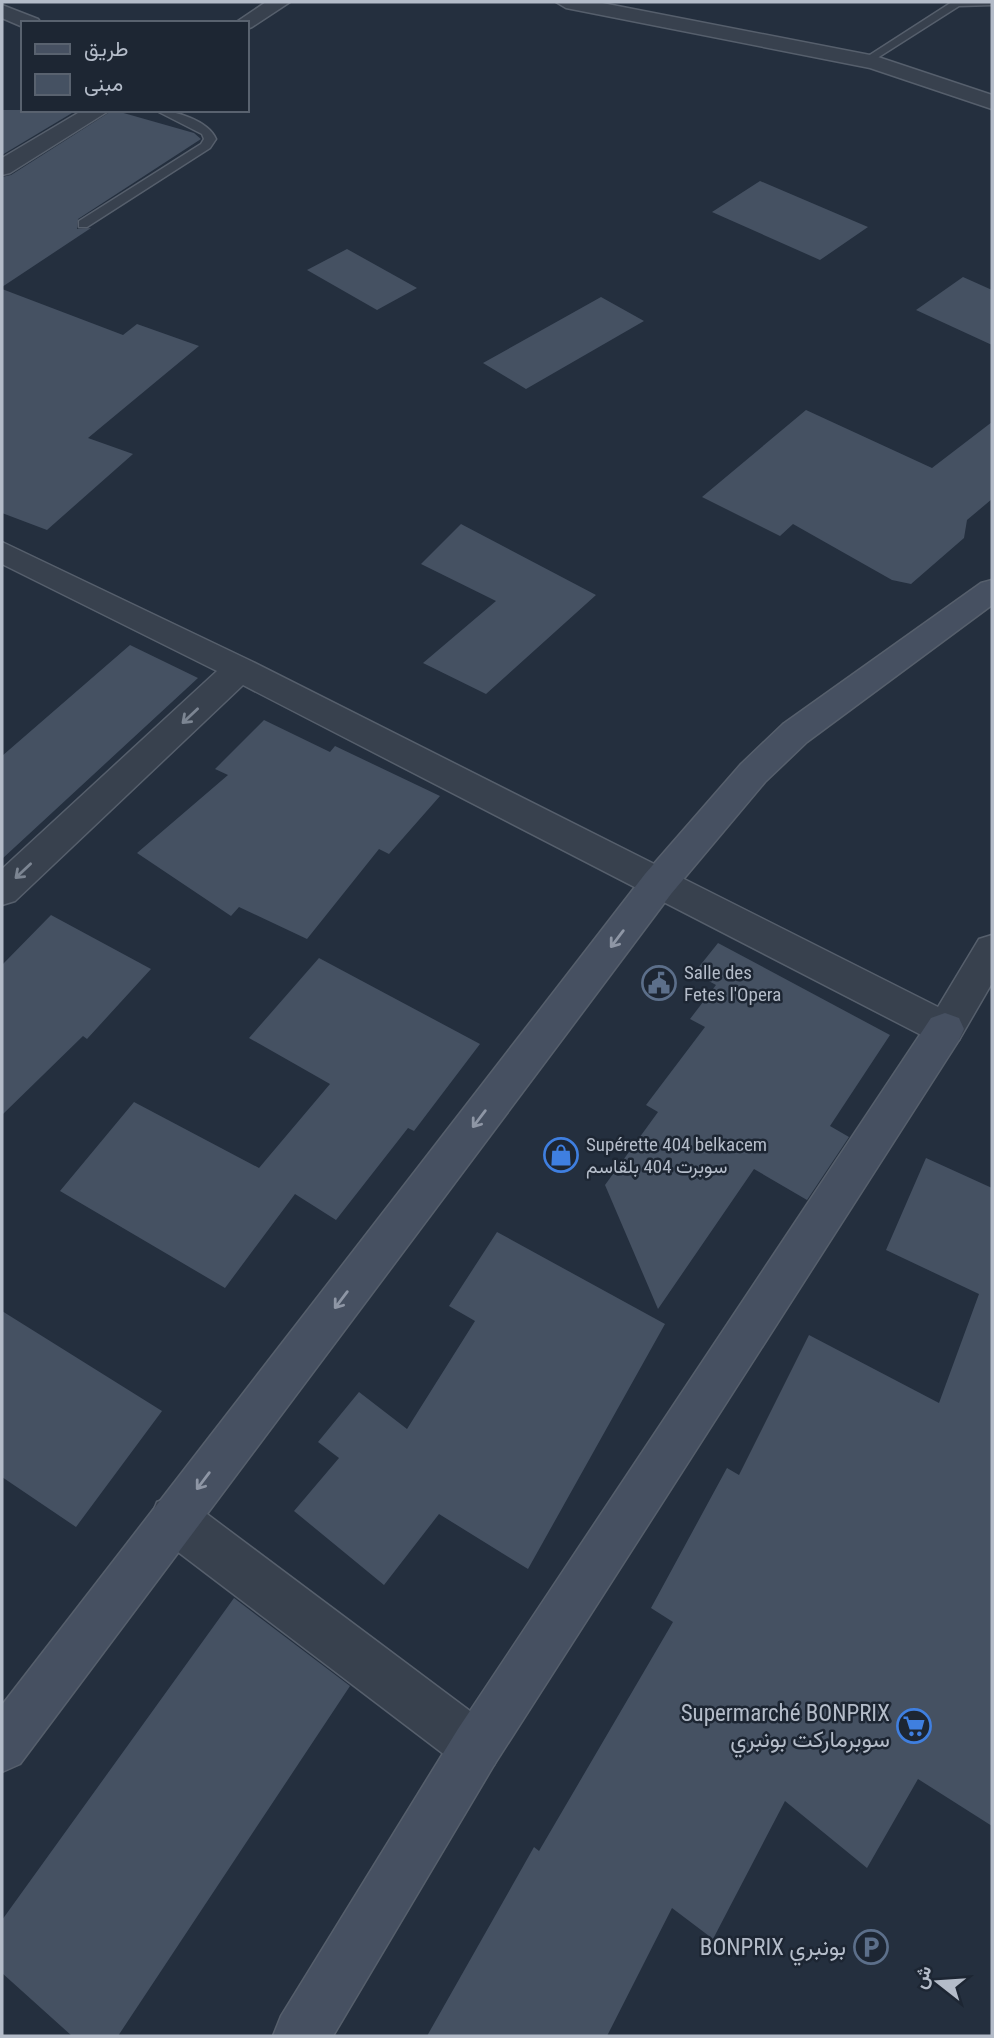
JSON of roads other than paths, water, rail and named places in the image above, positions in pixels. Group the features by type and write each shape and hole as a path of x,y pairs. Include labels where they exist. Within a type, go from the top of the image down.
{"main road":[{"path":"2,1746 658,884 753,773 795,733 992,590"},
{"path":"301,2036 476,1747 945,1029"}],"street":[{"path":"248,21 280,2"},
{"path":"566,2 867,60 992,102"},
{"path":"2,11 26,21"},
{"path":"2,168 96,112"},
{"path":"2,552 240,669 945,1029 992,950"},
{"path":"2,891 240,669"},
{"path":"174,1519 476,1747"}],"lane":[{"path":"867,60 957,3 992,2"},
{"path":"83,224 206,146 210,139 207,132 164,112"}],"place":[{"name":"Salle des Fetes l'Opera","path":"659,983"},
{"name":"Supérette 404 belkacem سوبرت 404 بلقاسم","path":"561,1155"},
{"name":"Supermarché BONPRIX سوبرماركت بونبري","path":"914,1726"},
{"name":"BONPRIX بونبري","path":"871,1947"}]}
